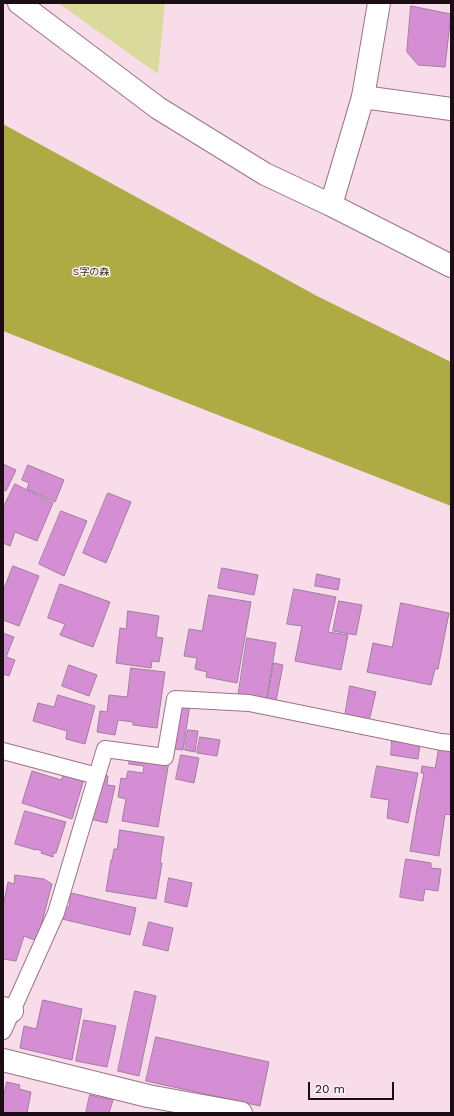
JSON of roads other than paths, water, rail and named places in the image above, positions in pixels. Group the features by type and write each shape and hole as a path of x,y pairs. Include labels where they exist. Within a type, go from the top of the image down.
{"street":[{"path":"18,3 158,108 265,174 331,205 451,266"},
{"path":"331,205 364,97 379,3"},
{"path":"364,97 451,109"},
{"path":"3,1060 148,1096 241,1113"}],"lane":[{"path":"3,1031 8,1009 56,913 104,749 165,757 175,699 249,703 451,743"},
{"path":"3,751 97,776"}],"park label":[{"name":"S字の森","path":"91,272"}]}
